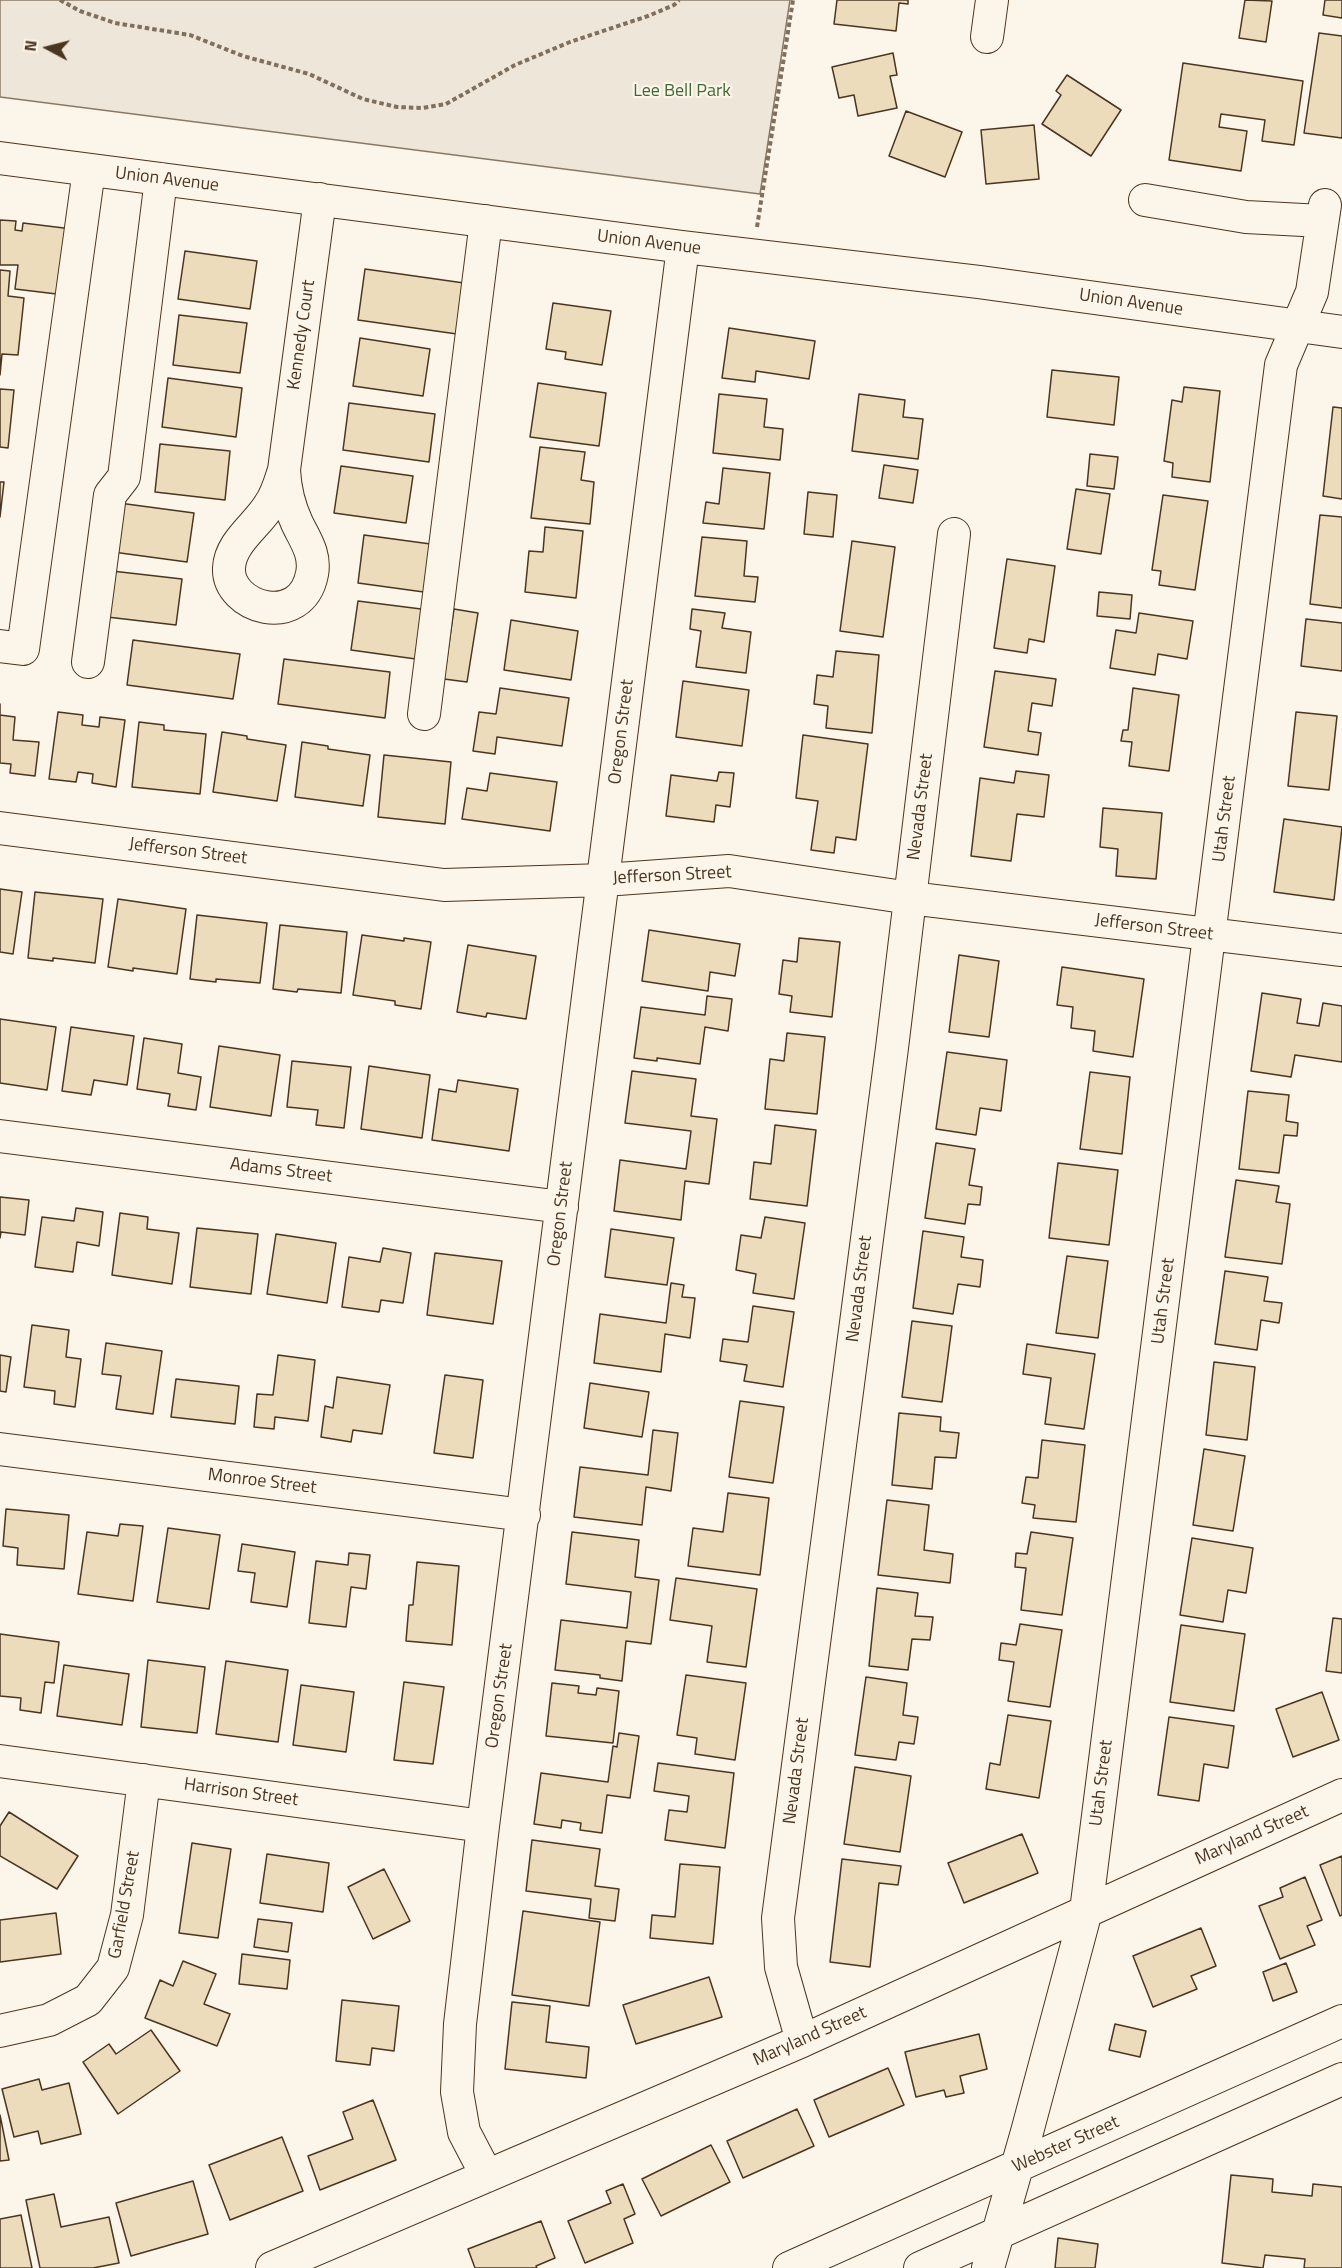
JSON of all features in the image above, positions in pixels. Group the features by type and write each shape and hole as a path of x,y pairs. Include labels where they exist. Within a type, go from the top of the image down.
{"street":[{"path":"987,37 992,0"},
{"name":"Union Avenue","path":"0,158 683,247 978,282 1342,332"},
{"path":"0,646 23,649 89,170"},
{"path":"88,663 110,495 124,477 161,179"},
{"name":"Kennedy Court","path":"284,470 320,200"},
{"path":"1145,200 1246,217 1323,213 1312,292 1297,326"},
{"path":"424,714 486,221"},
{"name":"Oregon Street","path":"487,2176 464,2132 457,2092 460,2024 483,1826 683,247"},
{"name":"Utah Street","path":"988,2268 1086,1911 1281,366 1297,326"},
{"name":"Nevada Street","path":"802,2042 781,1967 778,1918 910,898 954,534"},
{"name":"Jefferson Street","path":"0,828 444,885 604,880 729,871 910,898 1342,950"},
{"name":"Adams Street","path":"0,1136 562,1207"},
{"name":"Monroe Street","path":"0,1449 524,1515"},
{"name":"Harrison Street","path":"0,1761 483,1826"},
{"name":"Garfield Street","path":"0,2031 49,2020 88,2000 113,1968 127,1915 144,1780"},
{"name":"Maryland Street","path":"272,2268 802,2042 1342,1795"},
{"name":"Webster Street","path":"789,2268 1342,2020"},
{"path":"920,2268 1342,2079"}],"path":[{"path":"60,0 80,12 115,23 190,35 243,56 309,74 363,99 397,107 422,108 446,104 515,65 570,42 648,16 674,5 679,0"},
{"path":"757,230 793,0"}],"green space":[{"name":"Lee Bell Park","path":"0,0 790,0 760,194 0,97"}],"building":[{"path":"837,0 908,0 908,4 899,3 896,31 834,24"},
{"path":"1245,0 1272,1 1266,42 1239,38"},
{"path":"1325,0 1342,0 1342,18 1323,15"},
{"path":"1319,33 1342,36 1342,138 1304,133"},
{"path":"893,53 897,75 890,76 897,108 858,116 854,95 839,98 832,67"},
{"path":"1183,63 1303,81 1294,145 1262,141 1265,120 1221,114 1219,127 1247,131 1241,171 1169,160"},
{"path":"1067,75 1121,110 1091,156 1042,124 1061,95 1056,91"},
{"path":"906,111 962,132 945,177 889,156"},
{"path":"1034,125 1039,179 986,184 981,130"},
{"path":"0,220 16,221 15,230 22,231 23,223 72,229 65,295 15,289 18,265 0,265"},
{"path":"185,251 257,261 250,309 178,299"},
{"path":"365,269 464,283 457,334 358,320"},
{"path":"0,270 10,271 8,296 24,298 18,355 2,354 0,375"},
{"path":"553,303 611,311 602,365 565,359 566,352 546,349"},
{"path":"179,315 247,323 240,373 173,365"},
{"path":"729,328 815,341 809,379 756,371 755,382 722,378"},
{"path":"360,338 430,349 423,396 353,386"},
{"path":"1052,370 1119,377 1114,425 1047,417"},
{"path":"168,378 242,388 236,437 162,427"},
{"path":"538,383 606,393 599,446 530,437"},
{"path":"1184,387 1220,391 1210,482 1172,477 1173,463 1164,461 1172,400 1182,402"},
{"path":"0,389 14,390 8,448 0,447"},
{"path":"719,394 767,399 764,427 783,429 780,460 713,453"},
{"path":"859,394 905,400 903,417 923,419 918,459 852,451"},
{"path":"349,403 435,414 429,462 343,450"},
{"path":"1333,407 1342,408 1342,499 1323,496"},
{"path":"160,444 230,451 225,500 155,492"},
{"path":"540,447 585,452 581,480 594,482 590,524 531,518"},
{"path":"1090,454 1118,457 1114,489 1087,486"},
{"path":"884,465 918,470 913,503 879,498"},
{"path":"341,466 413,476 406,523 334,513"},
{"path":"723,468 770,473 764,529 703,523 706,502 719,504"},
{"path":"0,482 4,482 0,517"},
{"path":"1076,489 1110,494 1101,554 1067,549"},
{"path":"808,492 837,495 833,537 804,534"},
{"path":"1163,495 1208,501 1195,590 1159,585 1161,571 1152,570"},
{"path":"119,503 194,513 187,562 113,552"},
{"path":"1320,515 1342,517 1342,608 1310,604"},
{"path":"545,527 583,531 576,598 525,592 529,551 543,552"},
{"path":"364,535 438,545 431,593 358,583"},
{"path":"702,537 747,541 744,576 758,577 755,602 695,596"},
{"path":"852,541 895,547 883,637 840,631"},
{"path":"1007,559 1055,566 1044,642 1029,639 1027,653 994,648"},
{"path":"112,571 182,579 176,625 107,617"},
{"path":"1099,592 1132,595 1130,619 1097,616"},
{"path":"358,601 429,610 423,660 351,650"},
{"path":"454,609 478,613 467,682 444,679"},
{"path":"692,609 725,613 722,628 751,632 746,673 696,667 701,631 690,629"},
{"path":"1139,613 1193,621 1187,659 1158,654 1155,675 1110,668 1116,630 1136,633"},
{"path":"1306,619 1342,623 1342,671 1301,666"},
{"path":"511,620 578,631 571,680 504,670"},
{"path":"133,640 240,654 233,699 127,685"},
{"path":"836,651 879,655 872,733 826,728 828,706 814,704 817,675 833,677"},
{"path":"284,659 390,672 385,718 278,704"},
{"path":"995,671 1056,679 1052,706 1032,703 1028,731 1041,733 1038,755 984,747"},
{"path":"683,681 749,690 742,746 676,737"},
{"path":"500,688 569,698 562,746 497,737 495,754 473,751 479,712 496,714"},
{"path":"1133,688 1179,695 1169,771 1129,766 1132,742 1121,741 1123,730 1128,730"},
{"path":"58,712 83,715 82,725 99,727 100,717 125,720 116,787 92,783 93,774 78,772 76,782 49,779"},
{"path":"1296,712 1337,716 1329,790 1288,786"},
{"path":"0,715 15,717 13,740 39,742 35,776 10,773 11,764 0,763"},
{"path":"139,722 164,725 164,730 206,734 200,794 132,787"},
{"path":"222,732 247,736 247,739 286,745 277,801 213,792"},
{"path":"803,735 868,744 856,840 836,837 834,853 811,850 818,801 796,798"},
{"path":"302,742 328,746 328,749 370,755 363,806 295,797"},
{"path":"384,755 451,762 445,824 378,817"},
{"path":"1016,771 1049,775 1044,817 1017,814 1011,861 971,856 980,778 1014,783"},
{"path":"719,772 734,773 730,807 716,805 714,822 666,816 671,775 717,781"},
{"path":"490,773 557,782 550,831 462,819 467,788 487,791"},
{"path":"1103,808 1162,813 1156,879 1116,876 1118,849 1100,847"},
{"path":"1284,819 1342,827 1334,900 1274,892"},
{"path":"0,889 22,892 13,954 0,952"},
{"path":"35,892 103,899 95,963 53,958 53,961 28,958"},
{"path":"118,899 186,909 177,974 108,967"},
{"path":"197,915 267,923 260,983 190,979"},
{"path":"280,925 347,932 341,993 273,989"},
{"path":"649,930 740,944 735,976 710,972 708,991 642,981"},
{"path":"362,935 431,942 421,1009 395,1005 395,1001 353,995"},
{"path":"799,938 840,942 832,1017 790,1012 792,996 779,994 783,960 797,962"},
{"path":"468,945 536,956 526,1019 487,1013 486,1017 457,1012"},
{"path":"959,955 999,961 989,1037 949,1032"},
{"path":"1062,967 1144,979 1133,1057 1093,1051 1095,1031 1071,1028 1073,1007 1057,1005"},
{"path":"1262,993 1301,999 1297,1023 1319,1026 1323,1003 1342,1006 1342,1062 1295,1055 1291,1077 1251,1071"},
{"path":"707,996 732,999 728,1031 705,1027 700,1064 657,1058 657,1061 634,1058 641,1007 705,1015"},
{"path":"0,1019 56,1027 47,1090 0,1083"},
{"path":"71,1027 134,1036 127,1085 94,1080 91,1095 62,1091"},
{"path":"787,1033 825,1037 817,1114 765,1109 770,1059 784,1061"},
{"path":"144,1038 182,1044 178,1073 201,1077 196,1110 168,1106 170,1094 137,1089"},
{"path":"219,1046 280,1055 271,1116 210,1107"},
{"path":"947,1052 1007,1060 1001,1111 980,1108 976,1135 936,1129"},
{"path":"292,1061 351,1067 344,1128 316,1125 318,1110 287,1107"},
{"path":"369,1066 430,1075 422,1138 361,1129"},
{"path":"632,1071 696,1079 691,1116 717,1119 709,1184 685,1181 681,1220 614,1211 620,1160 686,1169 691,1131 625,1123"},
{"path":"1090,1072 1130,1077 1122,1154 1080,1149"},
{"path":"458,1080 518,1089 509,1151 432,1140 439,1089 456,1092"},
{"path":"1248,1091 1289,1095 1286,1121 1298,1123 1297,1136 1284,1135 1279,1173 1239,1169"},
{"path":"775,1125 816,1130 807,1206 750,1199 754,1162 771,1164"},
{"path":"936,1143 975,1149 969,1185 982,1187 980,1205 968,1204 965,1224 925,1218"},
{"path":"1058,1163 1118,1170 1109,1245 1049,1238"},
{"path":"1236,1180 1279,1186 1276,1202 1290,1204 1282,1264 1225,1257"},
{"path":"0,1197 29,1200 25,1235 1,1232 0,1238"},
{"path":"76,1208 103,1212 99,1246 77,1242 73,1272 35,1267 42,1217 74,1221"},
{"path":"120,1213 148,1217 147,1229 179,1233 172,1284 112,1275"},
{"path":"765,1217 805,1223 794,1299 753,1293 756,1274 736,1270 741,1235 761,1238"},
{"path":"197,1228 258,1234 251,1294 190,1287"},
{"path":"611,1229 674,1238 667,1285 605,1277"},
{"path":"923,1231 964,1237 961,1257 983,1260 980,1287 958,1284 953,1314 913,1308"},
{"path":"276,1234 336,1243 327,1303 267,1294"},
{"path":"383,1248 411,1253 403,1303 381,1300 379,1312 342,1307 349,1257 380,1262"},
{"path":"435,1253 502,1261 493,1324 427,1315"},
{"path":"1067,1256 1108,1261 1098,1338 1056,1333"},
{"path":"1225,1271 1268,1277 1264,1301 1282,1303 1279,1323 1261,1320 1257,1350 1215,1344"},
{"path":"671,1283 684,1285 682,1297 695,1298 690,1338 665,1334 661,1372 594,1363 600,1314 666,1323"},
{"path":"753,1306 794,1312 783,1387 744,1381 747,1365 720,1361 723,1339 748,1342"},
{"path":"912,1321 952,1326 942,1402 902,1397"},
{"path":"32,1325 69,1330 66,1357 81,1359 75,1407 54,1404 55,1391 24,1387"},
{"path":"106,1343 162,1351 153,1414 116,1409 121,1376 102,1374"},
{"path":"1027,1344 1095,1354 1084,1429 1045,1424 1051,1378 1023,1374"},
{"path":"0,1355 11,1357 6,1392 0,1391"},
{"path":"278,1355 315,1360 308,1421 275,1417 274,1429 254,1427 257,1394 273,1395"},
{"path":"1214,1362 1255,1367 1247,1440 1206,1435"},
{"path":"445,1375 483,1380 473,1458 434,1453"},
{"path":"337,1377 390,1385 382,1434 353,1430 351,1442 321,1437 325,1406 333,1408"},
{"path":"176,1379 239,1386 235,1424 171,1417"},
{"path":"590,1383 649,1392 642,1437 584,1428"},
{"path":"740,1401 784,1407 773,1483 729,1477"},
{"path":"899,1413 941,1417 940,1431 959,1433 956,1458 935,1457 932,1489 892,1485"},
{"path":"653,1430 678,1433 671,1491 646,1487 642,1525 574,1517 580,1467 648,1475"},
{"path":"1042,1440 1085,1445 1076,1522 1033,1518 1035,1505 1022,1503 1026,1477 1038,1478"},
{"path":"1204,1449 1245,1456 1233,1531 1193,1525"},
{"path":"728,1493 769,1498 760,1575 688,1566 693,1528 723,1532"},
{"path":"887,1500 929,1505 924,1550 953,1554 950,1583 878,1575"},
{"path":"6,1509 69,1515 64,1569 17,1565 18,1548 3,1546"},
{"path":"120,1524 143,1526 133,1601 78,1594 87,1532 118,1536"},
{"path":"168,1528 220,1535 209,1609 157,1602"},
{"path":"572,1532 639,1540 635,1577 659,1580 651,1644 626,1641 622,1681 600,1678 600,1675 555,1670 561,1620 627,1628 631,1592 566,1584"},
{"path":"1031,1532 1073,1538 1062,1615 1021,1610 1026,1568 1015,1567 1016,1553 1027,1554"},
{"path":"1192,1538 1253,1548 1246,1593 1228,1590 1223,1622 1180,1615"},
{"path":"242,1544 295,1552 287,1607 251,1602 255,1573 238,1571"},
{"path":"349,1553 370,1555 366,1589 351,1587 346,1627 309,1623 316,1561 348,1565"},
{"path":"417,1562 459,1566 452,1645 406,1641 409,1605 413,1605"},
{"path":"676,1578 757,1589 746,1667 707,1662 712,1626 670,1620"},
{"path":"877,1588 918,1593 915,1616 933,1617 930,1640 912,1639 908,1670 869,1666"},
{"path":"1333,1618 1342,1619 1342,1673 1326,1671"},
{"path":"1020,1624 1062,1630 1050,1707 1008,1701 1014,1662 999,1660 1001,1643 1016,1645"},
{"path":"1181,1625 1245,1634 1234,1711 1170,1702"},
{"path":"0,1634 59,1642 54,1683 45,1682 41,1713 20,1710 21,1698 0,1696"},
{"path":"148,1660 205,1667 197,1733 141,1727"},
{"path":"226,1661 288,1670 278,1742 216,1734"},
{"path":"64,1665 129,1674 122,1725 57,1716"},
{"path":"686,1675 746,1683 735,1760 695,1754 697,1738 677,1735"},
{"path":"866,1677 907,1683 903,1715 918,1717 914,1744 899,1742 896,1760 855,1755"},
{"path":"404,1682 444,1687 433,1764 394,1760"},
{"path":"552,1683 579,1686 578,1693 596,1695 597,1688 619,1691 613,1743 546,1736"},
{"path":"301,1685 354,1692 346,1752 293,1745"},
{"path":"1322,1692 1339,1740 1293,1757 1276,1709"},
{"path":"1008,1715 1051,1721 1039,1798 986,1789 990,1763 1000,1765"},
{"path":"1169,1717 1234,1726 1228,1768 1204,1764 1199,1801 1158,1795"},
{"path":"619,1733 639,1736 630,1798 607,1795 602,1833 580,1830 581,1823 562,1820 561,1828 534,1824 541,1773 608,1782 613,1746 617,1747"},
{"path":"658,1763 734,1773 725,1848 665,1840 669,1810 687,1812 689,1796 654,1791"},
{"path":"855,1767 911,1776 900,1852 844,1844"},
{"path":"9,1812 78,1856 57,1889 0,1856 0,1826"},
{"path":"1022,1834 1038,1873 964,1903 948,1863"},
{"path":"532,1840 600,1849 595,1886 619,1889 615,1921 589,1918 591,1899 526,1891"},
{"path":"192,1843 231,1849 218,1938 179,1933"},
{"path":"267,1854 329,1863 323,1912 260,1903"},
{"path":"1342,1856 1342,1915 1340,1916 1320,1865"},
{"path":"842,1859 901,1866 898,1885 879,1883 870,1967 830,1962"},
{"path":"680,1864 720,1867 713,1944 650,1938 652,1915 675,1917"},
{"path":"384,1869 410,1921 373,1939 348,1887"},
{"path":"1305,1877 1322,1920 1307,1926 1315,1945 1280,1959 1259,1906 1283,1897 1280,1888"},
{"path":"523,1911 600,1922 589,2006 512,1995"},
{"path":"56,1913 61,1954 0,1962 0,1920"},
{"path":"258,1919 292,1923 288,1952 254,1947"},
{"path":"1201,1928 1216,1966 1191,1976 1197,1989 1153,2007 1133,1956"},
{"path":"242,1954 290,1960 287,1989 239,1984"},
{"path":"183,1961 216,1974 204,2004 230,2014 217,2046 145,2018 160,1980 173,1986"},
{"path":"1286,1963 1297,1992 1273,2001 1263,1972"},
{"path":"709,1977 722,2017 636,2044 623,2005"},
{"path":"342,2000 399,2006 394,2051 372,2048 370,2065 336,2061"},
{"path":"512,2002 550,2006 546,2042 589,2047 586,2078 505,2069"},
{"path":"1115,2024 1146,2031 1140,2057 1109,2050"},
{"path":"151,2030 180,2071 118,2114 83,2062 109,2044 116,2054"},
{"path":"979,2034 987,2069 960,2076 964,2093 946,2097 944,2090 916,2097 905,2052"},
{"path":"888,2068 904,2105 829,2137 814,2100"},
{"path":"39,2079 42,2090 69,2083 81,2134 41,2144 38,2131 14,2137 2,2089"},
{"path":"373,2100 396,2160 320,2190 308,2156 353,2139 343,2112"},
{"path":"797,2109 814,2146 743,2178 727,2141"},
{"path":"0,2115 9,2160 0,2161"},
{"path":"282,2137 303,2191 230,2220 209,2165"},
{"path":"711,2145 730,2182 661,2216 642,2179"},
{"path":"1231,2175 1273,2179 1272,2192 1312,2196 1313,2184 1342,2187 1342,2268 1304,2268 1305,2259 1265,2255 1263,2268 1222,2263"},
{"path":"193,2181 208,2234 131,2256 116,2203"},
{"path":"623,2184 635,2214 624,2219 633,2243 585,2263 568,2221 611,2203 606,2191"},
{"path":"54,2194 61,2227 109,2217 119,2263 93,2268 40,2268 26,2200"},
{"path":"21,2215 32,2268 0,2268 0,2219"},
{"path":"541,2221 555,2258 536,2266 537,2268 475,2268 468,2249"},
{"path":"1058,2238 1098,2244 1095,2268 1055,2268"}]}
